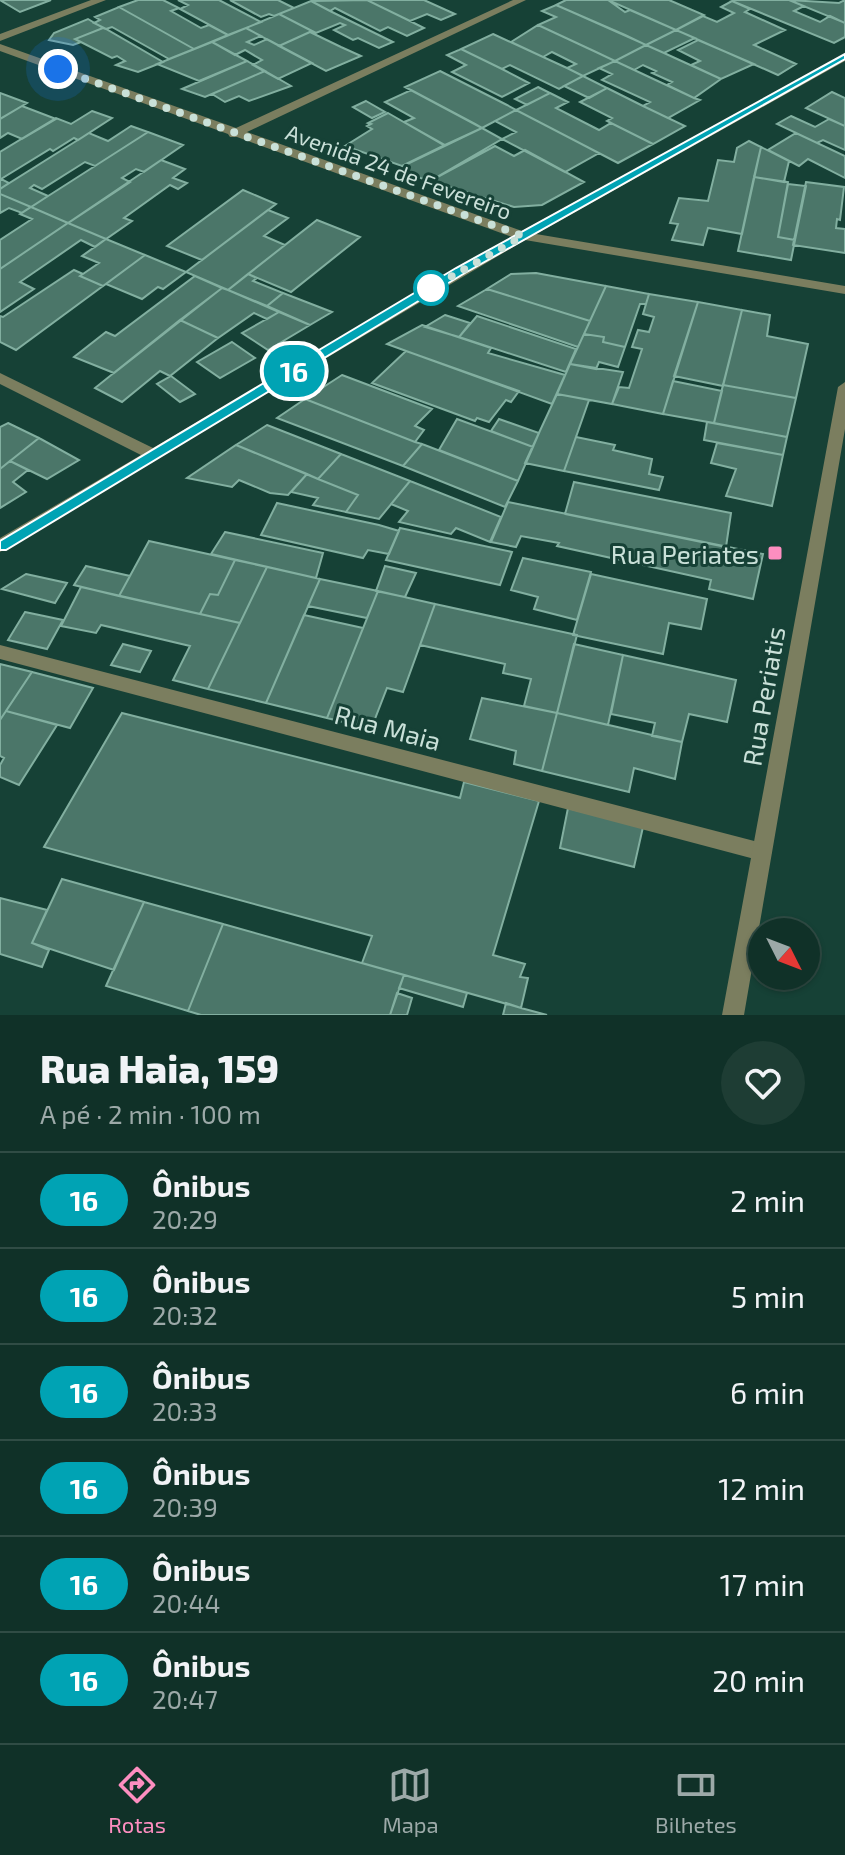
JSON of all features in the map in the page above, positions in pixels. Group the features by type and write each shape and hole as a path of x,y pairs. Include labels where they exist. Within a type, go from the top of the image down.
{"street":[{"path":"0,38 101,0"},
{"path":"234,134 521,0"},
{"name":"Avenida 24 de Fevereiro","path":"0,47 523,236 845,290"},
{"path":"0,546 523,236 845,57"},
{"path":"0,378 153,454"},
{"name":"Rua Periatis","path":"733,1015 845,387"},
{"name":"Rua Maia","path":"0,652 762,852"}],"building":[{"path":"0,0 51,0 20,12"},
{"path":"138,0 163,0 179,8 171,11 201,28 209,25 228,35 194,49 119,7"},
{"path":"178,0 219,0 261,22 228,35 180,9 188,5"},
{"path":"230,0 278,0 294,8 274,16 261,17"},
{"path":"367,0 424,0 455,14 441,20 427,14 410,21"},
{"path":"367,0 424,28 407,36 388,27 380,31 335,8 330,11 311,1"},
{"path":"566,0 608,0 625,12 630,10 676,30 646,45 556,5"},
{"path":"608,0 669,0 704,15 676,30"},
{"path":"789,0 804,6 794,11 820,22 830,16 845,23 845,37 834,43 732,1"},
{"path":"789,0 839,3 845,0 845,23"},
{"path":"311,1 393,42 379,48 358,38 353,40 334,30 345,25 340,23 316,33 279,14"},
{"path":"732,1 750,9 745,12 785,30 754,45 796,64 778,75 676,30 703,16 717,22 734,13 721,7"},
{"path":"556,5 646,45 615,61 538,25 556,17 542,11"},
{"path":"119,7 194,49 169,59 112,27 106,29 94,23 100,20 95,17"},
{"path":"279,14 312,31 279,46 246,28"},
{"path":"88,19 103,28 75,39 81,42 73,45 49,40 54,33"},
{"path":"538,25 615,61 583,76 567,68 576,64 552,52 543,57 511,42"},
{"path":"103,28 163,62 138,72 116,65 125,61 117,56 112,58 75,39"},
{"path":"246,28 261,36 247,42 254,45 267,39 312,63 278,79 253,65 262,60 245,50 235,55 212,42"},
{"path":"676,30 695,38 664,53 646,45"},
{"path":"310,32 361,56 326,71 279,46"},
{"path":"493,34 583,76 559,89 510,65 502,69 461,49"},
{"path":"698,40 754,64 721,79 691,65 700,61 678,50"},
{"path":"212,42 247,61 199,81 157,64"},
{"path":"646,45 721,79 694,98 667,85 672,82 652,73 656,71 643,65 634,70 615,61"},
{"path":"461,49 529,83 502,97 452,72 466,65 447,55"},
{"path":"247,61 265,71 205,97 182,89"},
{"path":"615,61 700,100 668,118 643,106 650,102 602,80 612,74 599,68"},
{"path":"265,71 291,86 249,101 239,96 225,102 212,94"},
{"path":"440,71 516,110 482,128 405,87"},
{"path":"583,76 607,88 589,98 564,86"},
{"path":"538,87 550,93 527,105 515,99"},
{"path":"607,88 685,126 653,144 607,121 612,118 580,102"},
{"path":"411,90 482,128 445,145 404,122 414,118 385,102"},
{"path":"832,92 845,98 845,126 806,108"},
{"path":"0,93 27,103 0,119"},
{"path":"550,93 568,102 556,108 599,130 611,123 653,144 618,163 516,110"},
{"path":"366,101 385,112 372,118 353,107"},
{"path":"22,106 56,119 22,139 8,133 0,138 0,119"},
{"path":"516,110 599,153 565,172 502,139 516,132 495,121"},
{"path":"92,111 112,118 78,140 74,138 53,151 50,149 1,179 9,183 0,189 0,152 56,118 71,124"},
{"path":"388,113 445,145 402,166 345,146 372,129 367,126 371,124 368,123"},
{"path":"791,116 815,127 829,119 845,126 845,150 823,140 817,143 777,124"},
{"path":"131,126 148,132 95,166 85,162 42,189 34,185 30,188 48,196 31,207 0,194 0,189 89,133 108,141"},
{"path":"482,128 502,139 430,181 398,171 403,166"},
{"path":"148,132 183,145 144,172 136,169 122,178 130,182 68,223 31,207"},
{"path":"796,133 845,156 845,178 808,159 799,166 768,150"},
{"path":"749,141 761,147 742,234 708,228 703,245 672,240 678,224 670,223 679,198 708,201 718,160 734,162 737,148"},
{"path":"495,146 514,156 525,150 584,182 542,205 514,207 430,181"},
{"path":"761,147 789,161 784,182 754,177"},
{"path":"161,160 185,169 173,178 187,183 178,189 170,185 124,218 132,221 106,239 68,223"},
{"path":"754,177 788,182 778,237 795,240 791,260 738,251"},
{"path":"806,182 844,187 836,228 845,229 845,253 793,245"},
{"path":"788,184 806,186 795,240 778,237"},
{"path":"243,190 276,204 202,260 167,246"},
{"path":"0,194 31,207 22,213 9,208 0,213"},
{"path":"31,207 68,223 0,269 0,240 32,219 20,214"},
{"path":"268,210 288,218 264,236 285,245 228,290 186,272"},
{"path":"317,220 360,237 291,292 248,274"},
{"path":"68,223 106,239 95,247 81,240 20,282 34,289 0,312 0,269"},
{"path":"106,239 145,255 103,286 80,276 99,263 82,256"},
{"path":"145,255 186,272 163,289 158,287 142,299 106,284"},
{"path":"74,270 103,286 16,350 0,342 0,316 3,317"},
{"path":"536,273 606,286 590,321 487,289 511,274"},
{"path":"248,274 257,278 253,281 283,293 267,306 228,290"},
{"path":"195,276 222,288 114,373 74,357 106,332 115,336"},
{"path":"606,286 649,294 646,304 640,304 625,347 603,342 604,337 584,334"},
{"path":"222,288 279,312 267,319 254,313 218,338 180,320"},
{"path":"487,289 590,321 578,347 458,306"},
{"path":"283,293 332,312 310,325 267,306"},
{"path":"649,294 698,302 663,414 612,404 619,387 629,388 642,349 632,347 638,330 649,332 654,317 643,314"},
{"path":"698,302 742,310 723,386 674,376"},
{"path":"742,310 770,315 767,336 808,344 796,398 723,385"},
{"path":"279,312 310,325 268,350 242,333"},
{"path":"445,315 470,323 459,337 425,327"},
{"path":"477,316 576,349 566,372 459,337"},
{"path":"180,320 218,338 170,376 160,371 122,402 95,388"},
{"path":"422,325 491,348 488,353 565,375 552,404 387,344"},
{"path":"584,334 604,337 603,342 625,347 618,367 599,362 596,369 570,364"},
{"path":"232,342 255,358 220,378 197,362"},
{"path":"406,351 519,391 511,402 506,400 489,422 477,418 475,421 372,383"},
{"path":"570,364 623,372 612,404 557,394"},
{"path":"342,375 432,409 415,426 424,430 415,442 305,399"},
{"path":"171,376 195,394 180,402 157,384"},
{"path":"673,381 722,391 714,423 663,414"},
{"path":"723,385 796,398 787,437 714,423"},
{"path":"557,394 589,400 564,471 525,463"},
{"path":"305,399 422,444 403,466 277,418"},
{"path":"457,419 533,447 518,481 439,450"},
{"path":"499,419 539,433 533,447 491,431"},
{"path":"707,422 787,437 783,455 704,440"},
{"path":"8,423 39,438 0,469 0,427"},
{"path":"267,425 341,454 318,479 236,445"},
{"path":"576,437 615,445 613,450 652,459 649,474 663,477 659,490 564,471"},
{"path":"39,438 79,460 47,479 10,461"},
{"path":"717,443 783,455 772,506 726,496 736,469 711,463"},
{"path":"422,444 518,481 505,507 403,466"},
{"path":"236,445 307,474 288,495 270,493 239,480 232,487 187,478"},
{"path":"341,454 410,481 379,519 346,512 358,495 318,479"},
{"path":"10,461 28,470 13,482 26,492 0,508 0,469"},
{"path":"307,474 358,495 346,512 313,505 318,498 291,492"},
{"path":"410,481 501,517 490,542 456,528 451,534 399,522 408,511 391,504"},
{"path":"574,482 731,513 726,547 565,514"},
{"path":"508,502 763,554 753,599 709,589 711,580 557,546 559,543 521,536 516,547 491,542"},
{"path":"277,503 399,531 389,554 368,550 363,558 261,535"},
{"path":"400,528 512,552 500,585 386,560"},
{"path":"225,532 323,553 316,578 211,554"},
{"path":"149,541 235,560 218,595 210,594 200,614 119,596"},
{"path":"523,558 591,572 577,620 534,609 538,597 511,590"},
{"path":"235,560 267,567 240,623 200,614 210,594 218,595"},
{"path":"86,566 130,576 119,596 74,585"},
{"path":"385,566 416,573 405,597 376,591"},
{"path":"267,567 320,579 266,703 208,689"},
{"path":"26,574 67,583 55,603 2,589"},
{"path":"591,574 707,599 701,629 669,623 663,654 573,635"},
{"path":"320,579 378,591 367,618 308,606"},
{"path":"81,587 240,623 208,689 173,680 190,646 101,625 96,633 61,626"},
{"path":"378,591 435,604 403,692 387,688 371,729 327,718"},
{"path":"435,604 577,635 557,713 524,706 531,679 503,673 505,664 420,645"},
{"path":"25,612 63,620 47,649 8,640"},
{"path":"304,615 363,628 327,718 266,703"},
{"path":"123,644 151,651 140,672 111,665"},
{"path":"574,644 623,655 608,725 557,713"},
{"path":"623,655 736,680 727,722 689,714 682,742 652,736 655,723 611,714"},
{"path":"0,664 32,672 0,720"},
{"path":"32,672 93,688 70,728 6,711"},
{"path":"482,698 557,713 542,771 514,764 516,751 470,739"},
{"path":"6,711 57,725 19,785 0,777 0,765 4,758 0,756 0,720"},
{"path":"122,713 460,798 464,782 539,801 493,955 525,964 520,977 528,978 521,1008 362,963 372,936 44,847"},
{"path":"557,713 682,742 675,779 634,768 629,792 542,771"},
{"path":"568,808 643,827 634,867 560,848"},
{"path":"62,879 144,902 114,970 32,943"},
{"path":"0,898 47,910 32,943 49,950 42,967 0,954"},
{"path":"144,902 223,924 188,1011 106,986"},
{"path":"223,924 404,975 390,1015 201,1015 188,1011"},
{"path":"404,975 467,993 463,1007 399,988"},
{"path":"397,993 412,998 407,1015 390,1015"},
{"path":"506,1003 521,1008 547,1015 503,1015"}],"bus line":[{"name":"16","path":"0,546 460,271 845,57"}],"place":[{"name":"Rua Periates","path":"775,553"}],"route":[{"path":"58,69 523,236 431,288"}]}
